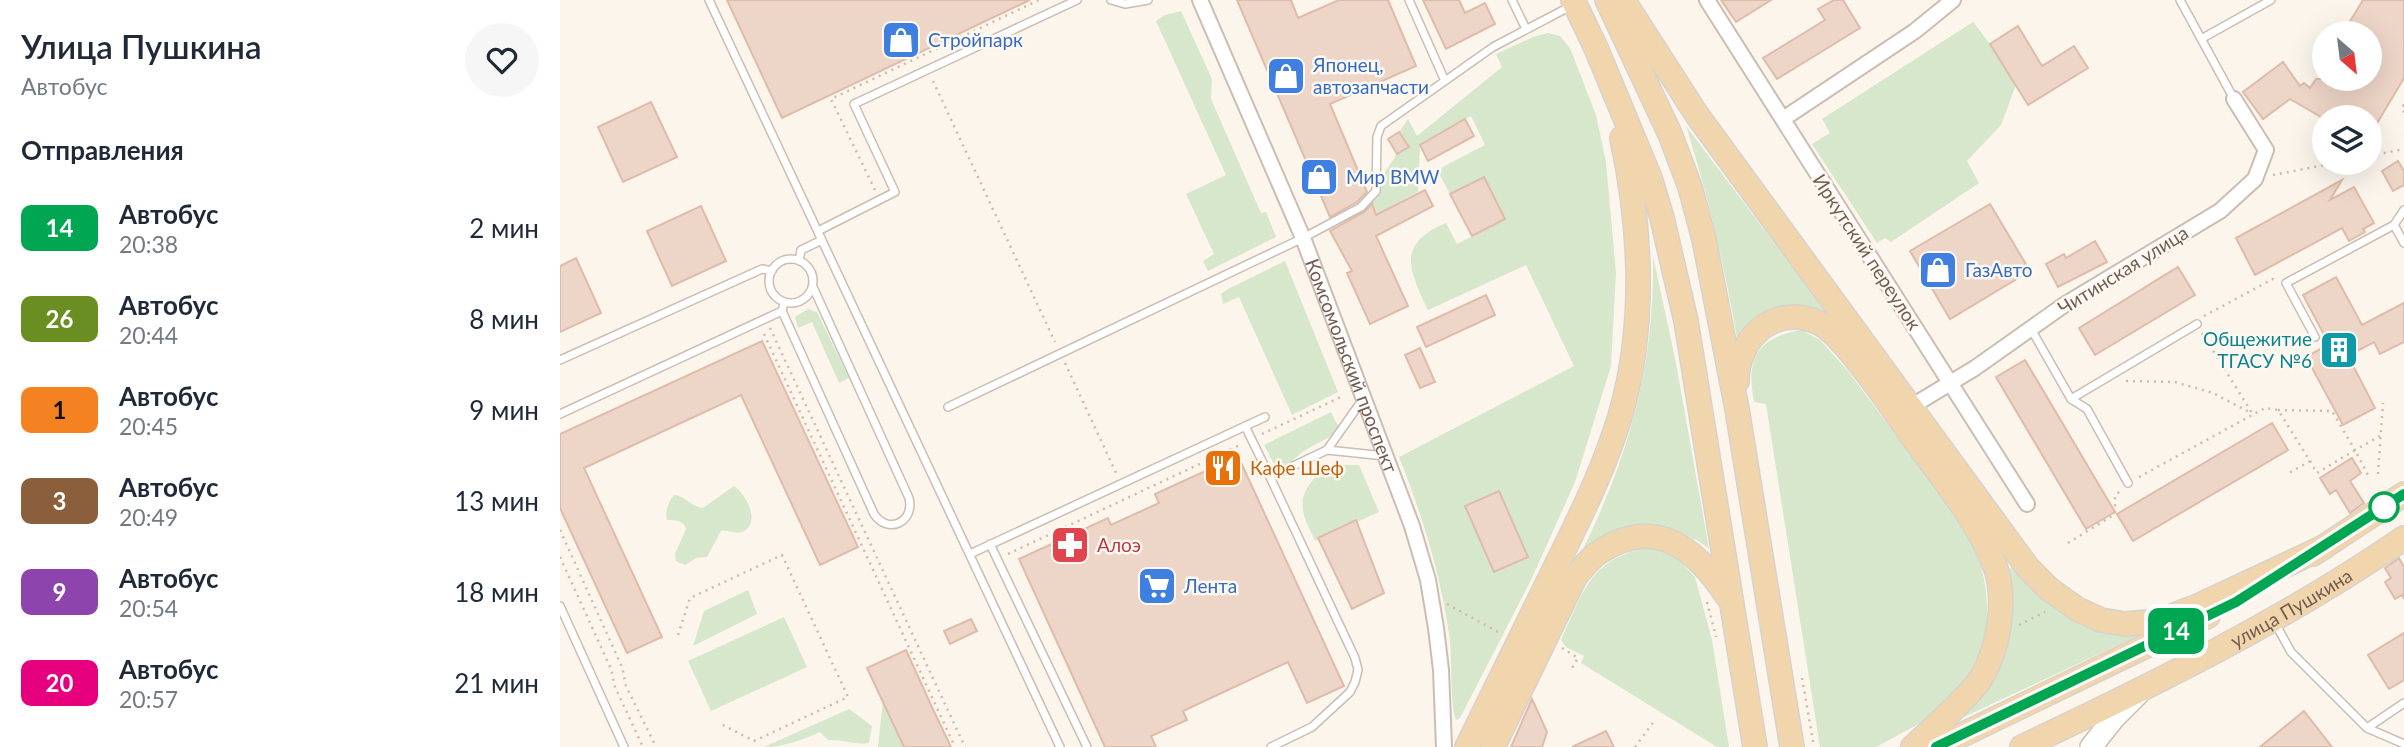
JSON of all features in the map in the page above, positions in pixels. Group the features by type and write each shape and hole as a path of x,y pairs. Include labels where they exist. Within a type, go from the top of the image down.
{"main road":[{"path":"1607,0 1671,134 1690,187 1704,239 1737,409 1792,747"},
{"path":"1623,0 1697,115 1904,411 1977,529 1997,573 2000,619 1991,660 1977,683 1913,747"},
{"path":"1574,2 1650,178 1662,218 1686,321 1730,602 1726,634 1755,747"},
{"path":"1467,747 1603,467 1621,411 1633,354 1638,296 1632,185 1618,115 1596,48"},
{"path":"1737,409 1740,355 1761,328 1776,320 1797,317 1820,324 1838,337 1904,411 2028,568 2065,601 2101,620 2125,624 2159,621 2200,605 2324,547"},
{"name":"улица Пушкина","path":"1937,747 2236,602 2404,494"},
{"path":"1493,747 1575,577 1596,554 1625,538 1658,536 1680,545 1699,561 1713,576 1730,602"},
{"name":"улица Пушкина","path":"2022,747 2145,687 2273,619 2345,579 2404,538"},
{"path":"2091,747 2114,718 2145,687"}],"street":[{"name":"Комсомольский проспект","path":"1200,0 1303,238 1412,526 1430,594 1441,670 1444,747"},
{"name":"Иркутский переулок","path":"1707,0 2027,504"},
{"path":"1783,119 1915,31 1953,0"},
{"path":"2234,99 2266,150 2255,179"},
{"name":"Читинская улица","path":"1904,411 1951,383 2064,305 2220,211 2255,179"}],"lane":[{"path":"709,0 1060,747"},
{"path":"818,231 895,191 855,104 1077,0"},
{"path":"1113,0 1125,4 1148,0"},
{"path":"1409,0 1445,81"},
{"path":"1512,0 1526,29"},
{"path":"2180,0 2234,99"},
{"path":"2201,39 2271,0"},
{"path":"948,407 1303,238 1370,200 1376,191 1376,148 1381,127 1493,47 1574,2"},
{"path":"2315,337 2286,283 2394,225 2404,210"},
{"path":"2394,225 2404,243"},
{"path":"799,261 801,250 822,240"},
{"path":"783,261 799,261 812,273 813,287 909,498 911,510 900,523 888,524 878,519 874,513 783,307 769,286 772,271 783,261"},
{"path":"560,360 762,269 772,271"},
{"path":"560,414 766,318 783,307 799,302 810,294 813,287"},
{"path":"2071,399 2197,324"},
{"path":"2032,329 2071,399 2087,409 2128,483"},
{"path":"1270,477 1327,450 1364,398"},
{"path":"970,554 1265,417"},
{"path":"1245,426 1358,670 1356,682 1350,692 1312,727 1271,747"},
{"path":"1327,450 1386,456"},
{"path":"990,544 1087,747"},
{"path":"560,606 624,747"},
{"path":"2273,619 2291,652 2367,728 2404,744"},
{"path":"2367,728 2404,703"}],"path":[{"path":"921,56 1121,484"},
{"path":"2404,104 2404,113"},
{"path":"2382,154 2404,149"},
{"path":"2255,179 2312,168"},
{"path":"2252,413 2197,324 2208,312 2273,279 2286,283"},
{"path":"766,318 965,747"},
{"path":"764,334 956,747"},
{"path":"2115,373 2121,380 2188,385 2213,393 2252,413"},
{"path":"1262,434 1343,396"},
{"path":"2378,474 2384,403"},
{"path":"2068,543 2115,514 2115,496 2128,483 2265,408 2332,411 2370,479"},
{"path":"2278,410 2316,473 2380,436"},
{"path":"997,559 1242,444"},
{"path":"2289,473 2309,461"},
{"path":"560,530 622,667 626,686 656,747"},
{"path":"678,635 690,598 782,555 848,697 754,741 721,724"},
{"path":"560,557 643,747"},
{"path":"1430,594 1518,644"},
{"path":"1707,603 1726,634"},
{"path":"2010,629 2053,607"},
{"path":"1559,644 1578,658 1572,668"},
{"path":"1635,747 1655,720"}],"green space":[{"path":"1181,11 1212,79 1211,99 1261,213 1266,212 1276,237 1208,271 1203,261 1214,254 1186,194 1226,175 1156,21 1165,15"},
{"path":"1973,22 2016,85 2001,125 1967,161 1979,183 1891,242 1885,238 1877,243 1812,144 1830,133 1822,119"},
{"path":"1548,33 1560,36 1570,48 1596,115 1606,162 1616,273 1611,366 1575,482 1531,580 1460,718 1456,720 1450,644 1441,588 1423,522 1399,457 1574,366 1526,265 1428,310 1419,292 1411,257 1415,245 1424,235 1446,223 1457,244 1505,219 1484,178 1450,194 1437,170 1485,145 1471,116 1420,145 1418,192 1347,230 1341,220 1366,207 1378,196 1385,172 1397,154 1408,147 1399,132 1408,119 1417,136 1502,67 1496,54"},
{"path":"1686,126 1833,321 1816,313 1738,343 1716,234"},
{"path":"1653,256 1676,363 1709,549 1680,532 1652,524 1640,524 1616,531 1581,553 1613,481 1636,409 1649,334"},
{"path":"1285,261 1338,392 1292,415 1239,297 1223,304 1221,294"},
{"path":"808,309 817,312 849,378 839,383 812,322 798,328 795,317"},
{"path":"1801,330 1820,340 1848,371 1967,531 1979,552 1988,623 1983,656 1963,686 1926,720 1876,747 1820,747 1766,404 1754,402 1752,374 1753,362 1758,353 1774,339"},
{"path":"1331,412 1339,428 1280,470 1276,468 1264,445"},
{"path":"1337,465 1359,465 1379,512 1315,541 1304,515 1303,498 1315,478"},
{"path":"734,486 750,507 749,526 741,532 721,531 707,557 696,558 685,565 676,561 675,554 686,529 681,522 667,520 667,510 674,495 703,508"},
{"path":"1649,548 1664,551 1680,561 1695,577 1712,640 1729,747 1717,747 1581,663 1584,656 1566,647 1561,640 1583,593 1601,569 1629,553"},
{"path":"2013,567 2053,608 2081,625 2137,636 1964,717 1991,680 2006,649 2009,622 2005,572"},
{"path":"748,590 757,614 693,646 704,611"},
{"path":"784,617 807,667 711,711 688,661"},
{"path":"883,701 904,747 878,747"},
{"path":"849,709 872,726 869,743 828,740 820,732 779,746 764,747"}],"building":[{"path":"727,0 1030,0 782,118"},
{"path":"1237,0 1291,0 1298,18 1339,0 1388,0 1416,66 1330,104 1367,192 1357,202 1330,217"},
{"path":"1423,0 1459,0 1465,13 1485,3 1495,24 1446,49"},
{"path":"1721,0 1771,0 1736,22"},
{"path":"1834,0 1843,0 1860,28 1777,79 1763,58 1825,20 1818,9"},
{"path":"2363,0 2404,0 2404,78 2382,115 2382,105 2312,105 2312,112 2290,99 2263,119 2243,92 2283,62 2300,86 2304,83 2310,88 2312,85 2312,91 2382,91 2382,21 2350,21"},
{"path":"2018,26 2042,66 2074,46 2088,68 2028,105 1990,44"},
{"path":"651,102 677,157 623,182 598,127"},
{"path":"1465,119 1474,136 1428,161 1420,145"},
{"path":"1399,132 1409,147 1397,154 1388,139"},
{"path":"2398,161 2404,171 2404,185 2393,191 2382,171"},
{"path":"1484,177 1505,219 1472,236 1450,194"},
{"path":"2342,180 2330,200 2354,187 2374,223 2349,241 2342,228 2255,275 2236,238"},
{"path":"1425,190 1433,206 1376,236 1408,306 1370,324 1347,273 1352,271 1330,231 1364,212 1372,204 1376,215"},
{"path":"1990,204 2030,271 1950,319 1910,251"},
{"path":"701,206 726,261 672,286 647,231"},
{"path":"2095,241 2107,262 2058,287 2046,264 2064,254 2066,258"},
{"path":"576,258 601,313 560,332 560,266"},
{"path":"2178,267 2195,295 2095,355 2079,328"},
{"name":"Общежитие ТГАСУ №6","path":"2336,277 2362,325 2404,303 2404,342 2380,354 2374,342 2348,356 2375,408 2343,425 2306,357 2329,344 2303,295"},
{"path":"1486,295 1495,315 1426,347 1417,327"},
{"path":"762,341 858,547 820,565 741,395 584,468 662,637 627,653 560,508 560,434"},
{"path":"1420,348 1435,382 1420,388 1405,355"},
{"path":"2025,360 2115,512 2086,529 1996,377"},
{"path":"2272,423 2288,450 2133,541 2117,514"},
{"path":"1238,456 1344,686 1307,703 1288,662 1183,711 1187,720 1151,736 1156,747 1105,747 1019,559 1108,518 1111,525 1159,503 1155,494"},
{"path":"2352,458 2361,473 2350,481 2364,503 2350,513 2336,490 2330,494 2320,478"},
{"path":"1499,491 1528,557 1494,572 1465,506"},
{"path":"1356,520 1384,593 1352,609 1318,538"},
{"path":"2399,558 2404,567 2404,599 2402,595 2395,599 2385,582 2391,578 2385,568"},
{"path":"971,619 977,631 950,644 944,631"},
{"path":"2404,633 2404,680 2389,689 2368,655"},
{"path":"906,650 951,747 904,747 867,668"},
{"path":"1532,699 1547,732 1542,747 1511,747"},
{"path":"2304,711 2332,747 2260,747"},
{"path":"1606,731 1614,747 1572,747"}],"bus line":[{"name":"14","path":"1936,747 2236,602 2404,494"}],"place":[{"name":"Стройпарк","path":"901,40"},
{"name":"Японец, автозапчасти","path":"1286,76"},
{"name":"Мир BMW","path":"1319,177"},
{"name":"ГазАвто","path":"1938,270"},
{"name":"Общежитие ТГАСУ №6","path":"2339,350"},
{"name":"Кафе Шеф","path":"1223,468"},
{"name":"Алоэ","path":"1070,545"},
{"name":"Лента","path":"1157,586"}]}
